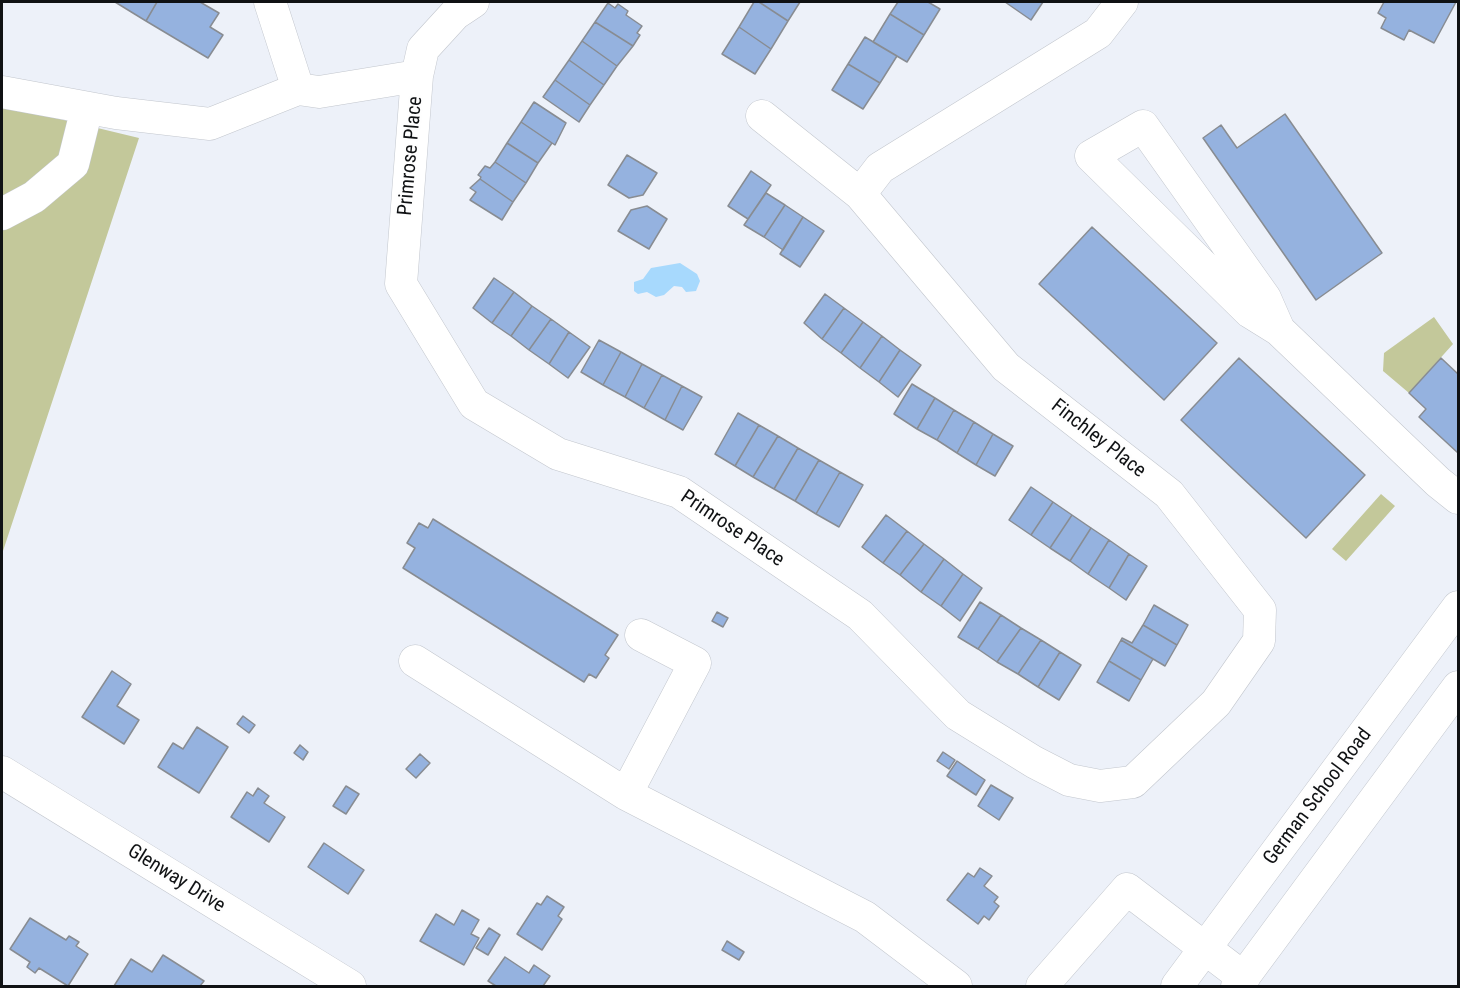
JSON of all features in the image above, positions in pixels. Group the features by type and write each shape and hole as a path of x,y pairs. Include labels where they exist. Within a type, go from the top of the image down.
{"street":[{"path":"270,2 298,89"},
{"name":"Primrose Place","path":"473,2 455,14 423,49 417,76 401,284 474,404 558,454 679,492 860,615 958,715 1034,762 1070,780 1100,786 1133,782 1216,703"},
{"path":"860,194 880,168 1098,33 1122,2"},
{"path":"2,92 87,108 210,124 298,89 319,93 417,76"},
{"path":"2,214 34,197 73,164 87,108"},
{"name":"Finchley Place","path":"762,116 860,194 1006,368 1169,494 1260,610 1259,641 1216,703"},
{"path":"1278,330 1265,298 1143,126 1091,156 1250,312 1278,330 1438,482 1458,498"},
{"name":"German School Road","path":"1177,987 1458,607"},
{"path":"626,794 695,663 641,635"},
{"path":"415,661 626,794 865,917 956,987"},
{"path":"1041,987 1127,889 1205,948 1240,982 1458,687"},
{"name":"Glenway Drive","path":"2,772 350,987"}],"green space":[{"path":"2,105 139,138 2,554"},
{"path":"1434,317 1453,344 1409,393 1383,371 1384,353"},
{"path":"1381,494 1395,506 1346,561 1332,549"}],"water":[{"path":"680,263 697,274 700,281 696,291 686,292 682,287 674,286 664,295 656,297 647,292 638,294 634,291 634,282 643,279 651,268"}],"building":[{"path":"115,2 157,2 146,21"},
{"path":"157,2 200,2 219,13 210,27 223,35 208,58 146,21"},
{"path":"754,2 759,2 788,21 771,49 739,27"},
{"path":"759,2 800,2 788,21"},
{"path":"898,2 928,2 940,9 924,35 890,14"},
{"path":"1005,2 1043,2 1031,20"},
{"path":"1384,2 1456,2 1434,43 1409,30 1404,40 1381,28 1386,18 1378,13"},
{"path":"608,3 615,8 618,4 628,11 626,15 642,26 637,33 640,35 633,46 595,22"},
{"path":"890,14 924,35 907,62 873,42"},
{"path":"595,22 633,46 617,66 582,41"},
{"path":"739,27 771,49 755,74 722,54"},
{"path":"865,37 897,56 880,83 848,64"},
{"path":"582,41 617,66 604,85 569,60"},
{"path":"569,60 604,85 590,105 555,80"},
{"path":"848,64 880,83 863,109 832,90"},
{"path":"555,80 590,105 579,122 543,97"},
{"path":"534,102 566,123 555,145 521,122"},
{"path":"1285,114 1382,253 1316,300 1203,138 1221,125 1237,148"},
{"path":"521,122 552,143 538,163 507,143"},
{"path":"507,143 538,163 526,183 495,162"},
{"path":"627,155 657,173 643,195 629,198 608,185"},
{"path":"495,162 526,183 513,202 480,179 478,175 485,166 490,168"},
{"path":"751,171 771,185 748,219 728,206"},
{"path":"480,179 513,202 502,220 470,200 476,192 470,188"},
{"path":"766,193 785,205 764,237 744,225"},
{"path":"785,205 803,217 783,250 764,237"},
{"path":"647,206 667,219 649,249 618,231 631,210"},
{"path":"803,217 824,231 800,267 780,254"},
{"path":"1092,227 1217,343 1164,400 1039,284"},
{"path":"494,278 514,292 492,323 473,308"},
{"path":"514,292 532,306 511,336 492,323"},
{"path":"825,294 844,308 822,339 804,323"},
{"path":"532,306 551,319 529,350 511,336"},
{"path":"844,308 863,322 841,353 822,339"},
{"path":"551,319 569,332 549,364 529,350"},
{"path":"863,322 882,336 860,368 841,353"},
{"path":"569,332 590,347 568,378 549,364"},
{"path":"882,336 900,350 879,382 860,368"},
{"path":"599,340 621,352 603,385 581,372"},
{"path":"900,350 921,365 898,397 879,382"},
{"path":"621,352 642,364 625,397 603,385"},
{"path":"1239,358 1365,475 1306,538 1181,420"},
{"path":"1441,358 1458,374 1458,453 1419,417 1426,409 1409,393"},
{"path":"642,364 662,375 644,408 625,397"},
{"path":"662,375 682,386 665,420 644,408"},
{"path":"912,384 935,398 917,429 894,414"},
{"path":"682,386 702,397 683,430 665,420"},
{"path":"935,398 954,410 937,440 917,429"},
{"path":"954,410 974,422 957,453 937,440"},
{"path":"738,413 759,425 735,466 715,454"},
{"path":"974,422 993,434 976,465 957,453"},
{"path":"759,425 778,436 753,477 735,466"},
{"path":"993,434 1013,446 995,476 976,465"},
{"path":"778,436 798,448 774,489 753,477"},
{"path":"798,448 819,460 795,501 774,489"},
{"path":"819,460 840,472 816,514 795,501"},
{"path":"840,472 863,485 839,527 816,514"},
{"path":"1031,487 1053,502 1031,535 1009,520"},
{"path":"1053,502 1072,515 1050,548 1031,535"},
{"path":"886,515 907,531 883,563 862,547"},
{"path":"1072,515 1091,528 1070,561 1050,548"},
{"path":"433,519 618,635 605,655 609,658 596,678 589,674 584,682 403,568 415,548 407,543 419,523 428,528"},
{"path":"1091,528 1109,540 1088,574 1070,561"},
{"path":"907,531 924,544 900,575 883,563"},
{"path":"1109,540 1129,554 1109,588 1088,574"},
{"path":"924,544 944,559 921,592 900,575"},
{"path":"1129,554 1147,566 1126,600 1109,588"},
{"path":"944,559 963,574 941,606 921,592"},
{"path":"963,574 982,588 960,621 941,606"},
{"path":"980,602 1001,615 978,649 958,637"},
{"path":"1154,605 1188,625 1177,645 1143,625"},
{"path":"717,612 728,618 723,627 712,621"},
{"path":"1001,615 1021,628 997,662 978,649"},
{"path":"1143,625 1177,645 1165,666 1121,640 1122,638 1132,643"},
{"path":"1021,628 1041,640 1018,674 997,662"},
{"path":"1041,640 1060,652 1038,687 1018,674"},
{"path":"1121,640 1153,659 1141,680 1109,661"},
{"path":"1060,652 1081,665 1059,700 1038,687"},
{"path":"1109,661 1141,680 1129,701 1097,682"},
{"path":"112,671 131,684 117,706 139,720 124,744 82,717"},
{"path":"243,716 255,725 249,733 237,724"},
{"path":"197,727 228,747 199,793 158,767 173,743 183,749"},
{"path":"300,745 308,752 303,760 294,753"},
{"path":"943,752 955,760 949,769 937,761"},
{"path":"420,754 430,763 416,778 406,769"},
{"path":"957,761 985,780 976,795 947,776"},
{"path":"991,785 1013,798 999,820 978,806"},
{"path":"346,786 359,794 346,814 333,806"},
{"path":"258,788 269,796 264,803 285,817 269,842 231,817 247,792 253,796"},
{"path":"324,843 364,870 348,894 308,867"},
{"path":"980,868 992,876 984,886 998,897 994,902 999,906 989,920 984,916 978,924 947,900 968,873 974,877"},
{"path":"547,896 564,907 558,916 562,919 542,950 517,934 537,903 541,905"},
{"path":"462,910 479,920 471,934 479,938 464,965 420,941 436,914 454,925"},
{"path":"30,918 66,940 69,936 79,942 76,946 88,954 68,986 39,968 35,973 27,967 30,962 10,949"},
{"path":"489,928 500,935 488,955 476,948"},
{"path":"727,941 744,952 739,960 722,950"},
{"path":"163,955 204,981 200,986 114,986 131,959 152,972"},
{"path":"505,957 529,973 534,965 550,976 543,986 496,986 488,981"}]}
